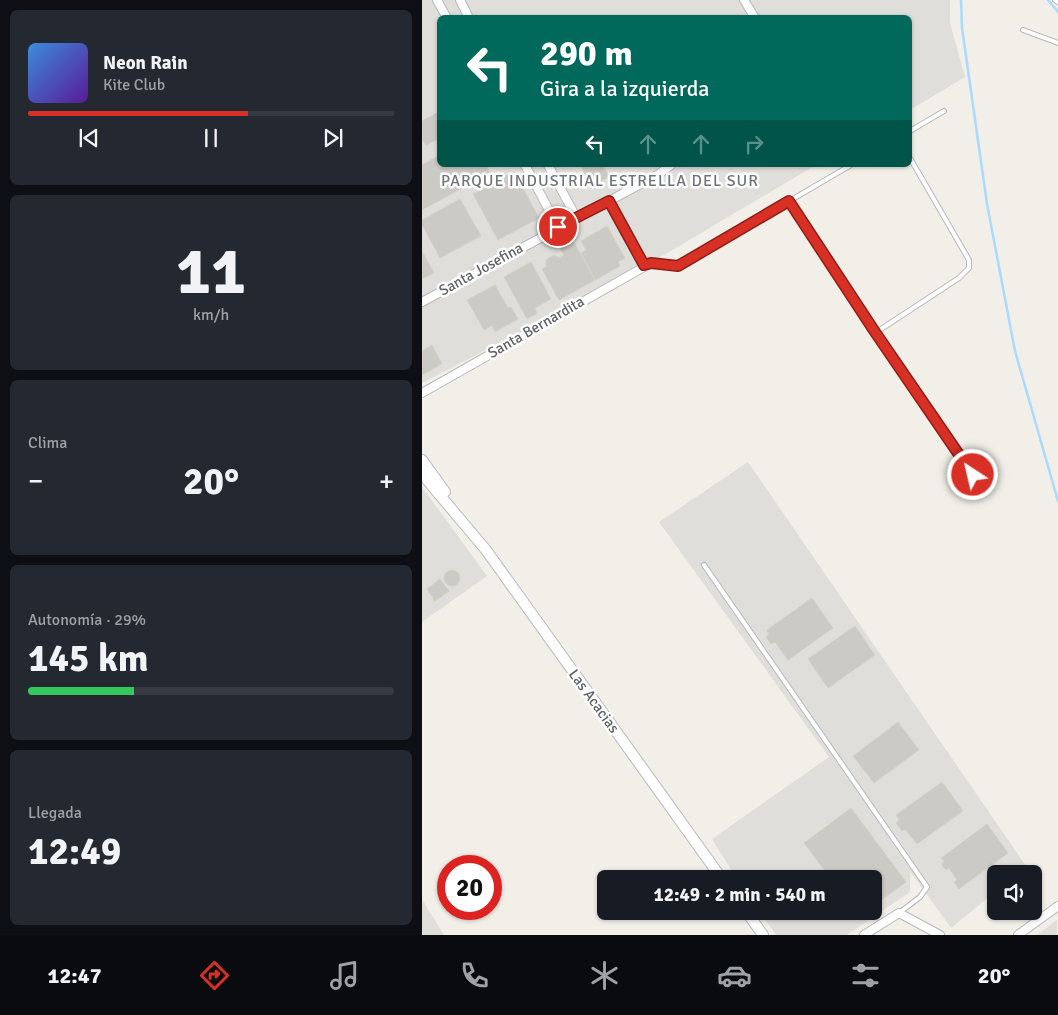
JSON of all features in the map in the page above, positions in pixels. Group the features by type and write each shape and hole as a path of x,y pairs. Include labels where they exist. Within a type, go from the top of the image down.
{"main road":[{"name":"Las Acacias","path":"422,460 716,870"},
{"name":"Las Acacias","path":"422,474 466,524"},
{"path":"752,920 763,935"}],"street":[{"path":"437,0 445,15"},
{"path":"460,0 468,15"},
{"path":"744,0 752,15"},
{"path":"527,167 558,227"},
{"path":"549,167 576,217"},
{"name":"Santa Josefina","path":"422,302 576,217 663,172 669,167"},
{"name":"Santa Bernardita","path":"422,393 647,264"},
{"path":"1018,935 1058,906"},
{"path":"864,935 899,913 940,935"}],"lane":[{"path":"1023,30 1058,43"},
{"path":"912,130 944,111"},
{"path":"875,332 959,278 968,268 969,260 912,161"},
{"path":"609,201 647,264 678,266 848,167"},
{"path":"789,201 875,332 973,475"},
{"path":"704,565 927,887 920,897 899,913"}],"shaded area":[{"path":"422,0 950,0 950,23 965,77 912,109 912,15 437,15 437,167 813,167 630,275 422,383"},
{"path":"748,462 1025,865 987,865 987,898 951,928 910,871 910,892 882,911 882,870 731,870 712,839 829,757 659,522"},
{"path":"422,487 487,576 422,622"},
{"path":"422,899 444,935 422,935"},
{"path":"765,920 869,920 847,935 776,935"},
{"path":"1057,920 1057,935 1037,935"}],"building":[{"path":"437,113 437,140 426,145 422,139 422,121"},
{"path":"437,157 437,167 487,167 490,173 422,210 422,165"},
{"path":"581,167 604,167 609,177 592,186"},
{"path":"514,172 539,218 498,240 473,194"},
{"path":"460,199 481,236 440,258 422,225 422,220"},
{"path":"607,226 625,258 618,262 620,266 595,280 581,253 586,250 581,241"},
{"path":"574,242 595,280 559,300 542,269 546,267 546,260 554,255 559,258 564,255 560,249"},
{"path":"422,251 434,273 422,279"},
{"path":"531,262 551,299 535,308 537,313 527,319 504,277"},
{"path":"495,285 508,308 511,307 518,319 495,332 492,325 484,330 467,300"},
{"path":"432,345 442,364 422,375 422,351"},
{"path":"452,570 458,572 460,578 458,584 452,586 446,584 444,578 446,572"},
{"path":"440,579 449,591 435,601 427,589"},
{"path":"812,598 833,628 788,660 775,642 771,644 766,637 769,634 767,630"},
{"path":"855,626 875,655 828,688 808,659"},
{"path":"898,722 919,750 874,783 853,756"},
{"path":"942,782 963,811 917,844 905,829 902,831 896,823 899,820 896,815"},
{"path":"851,808 906,882 882,899 882,870 824,870 804,843"},
{"path":"987,824 1008,853 992,865 987,865 987,868 959,889 954,882 957,880 949,868 946,870 941,864 944,861 941,858"}],"waterway":[{"path":"961,0 962,28 987,204 1015,351 1058,501"},
{"path":"1048,0 1058,12"}],"district":[{"name":"PARQUE INDUSTRIAL ESTRELLA DEL SUR","path":"600,180"}],"route":[{"path":"558,227 609,201 644,265 651,263 678,266 789,201 875,332 973,475"}]}
